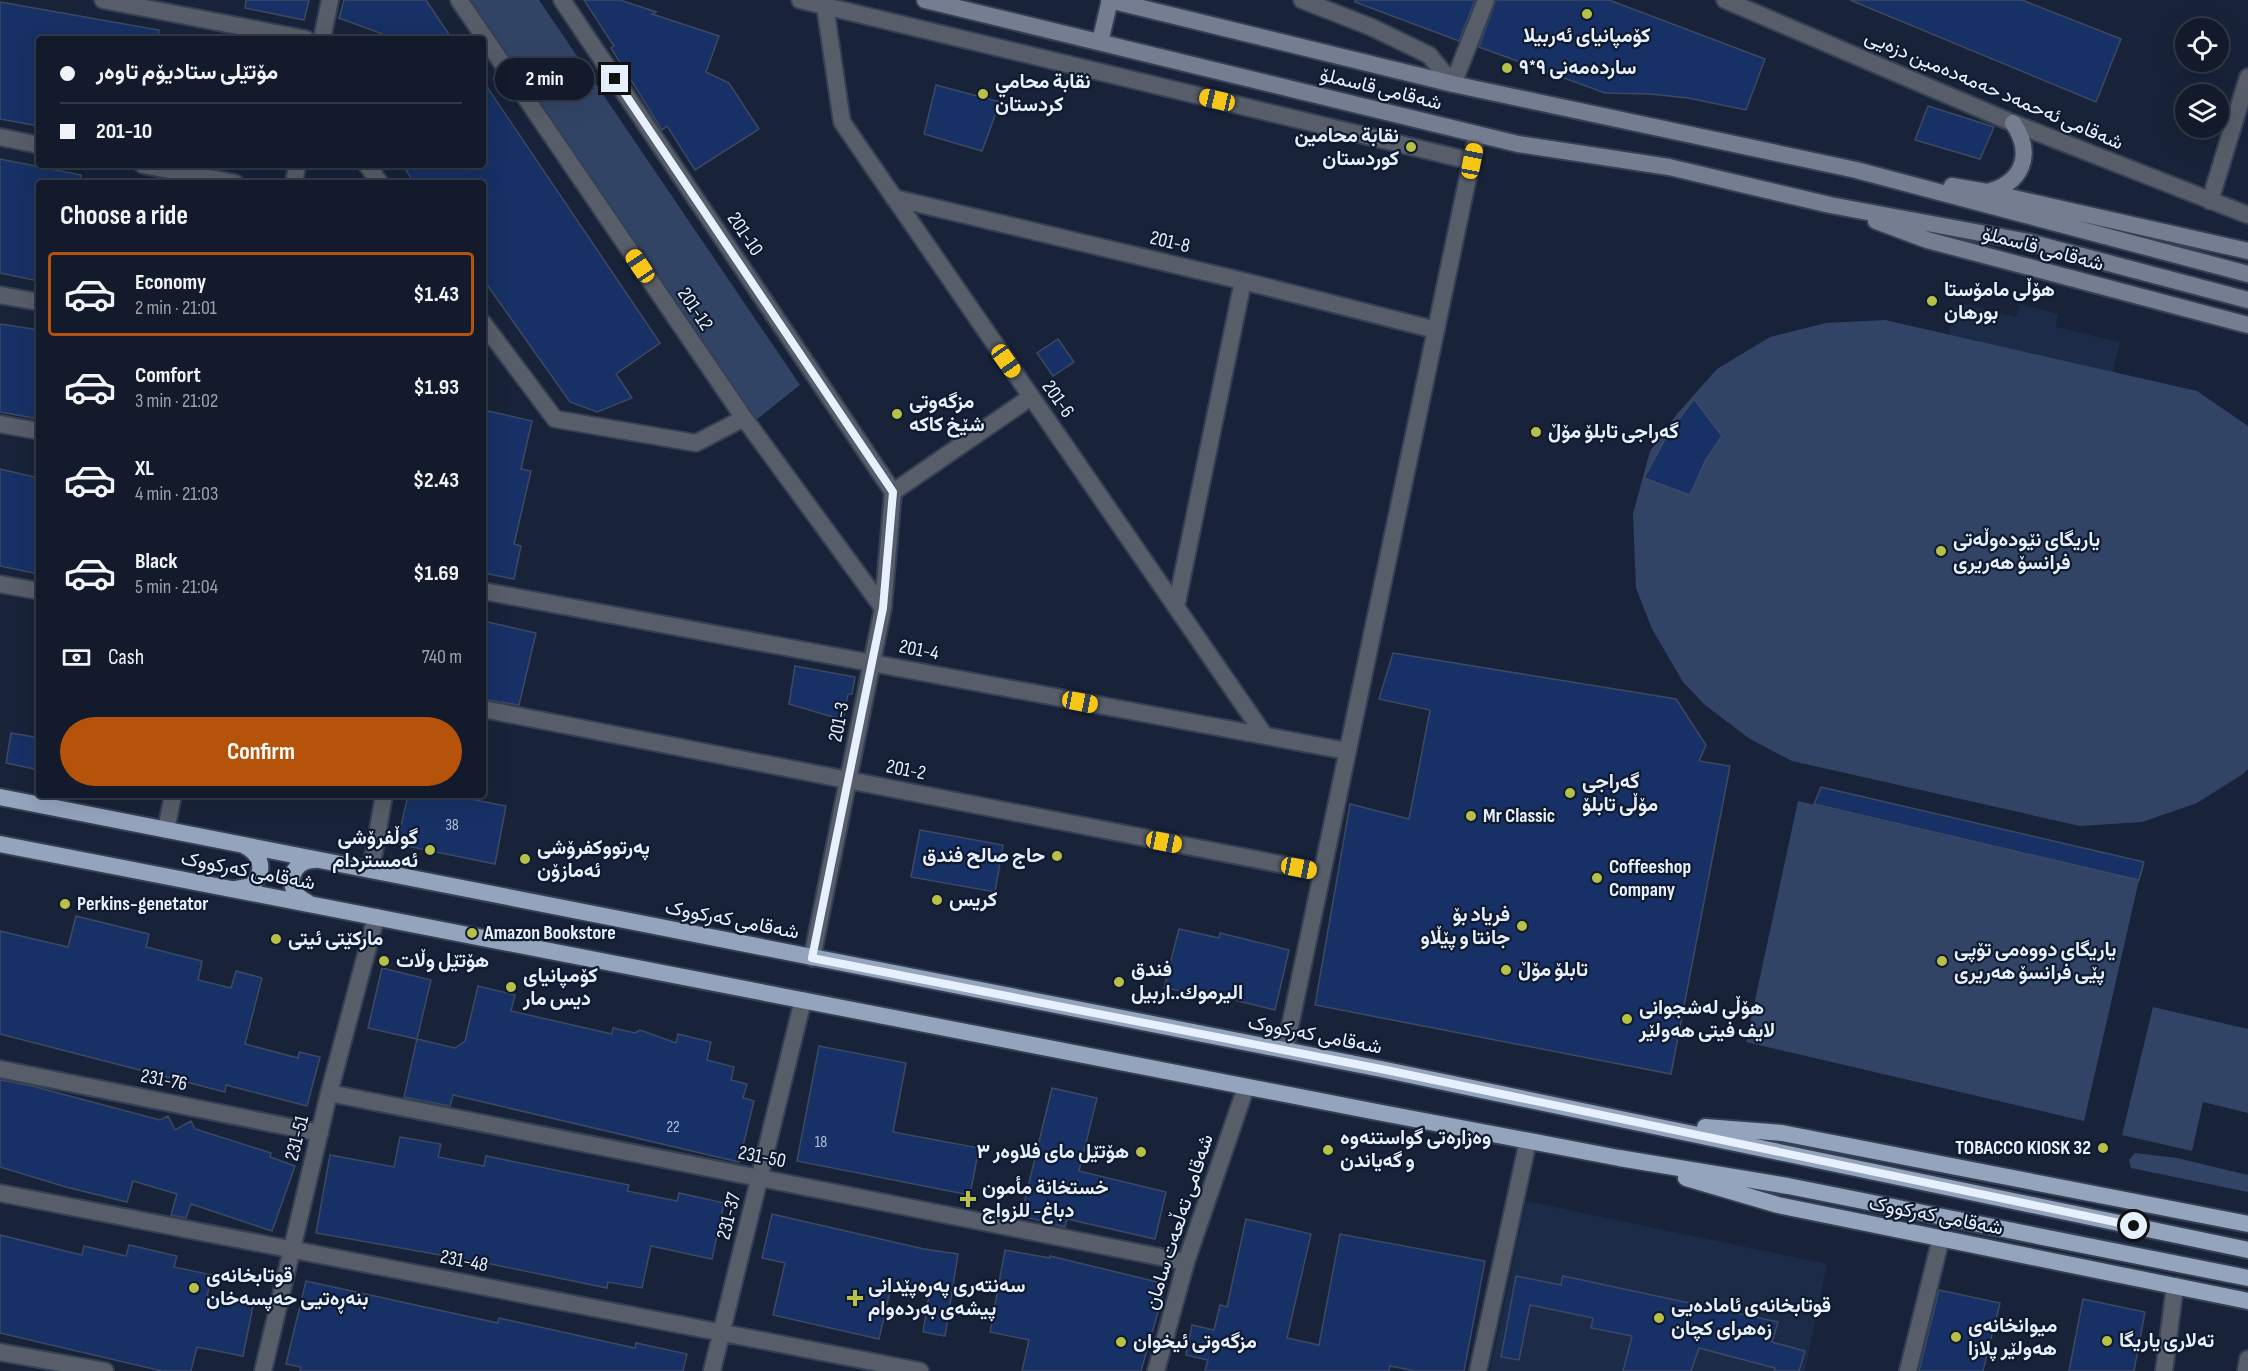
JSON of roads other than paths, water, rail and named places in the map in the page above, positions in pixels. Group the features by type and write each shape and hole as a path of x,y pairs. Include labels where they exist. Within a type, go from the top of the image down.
{"highway":[{"name":"شەقامی کەرکووک","path":"0,797 1633,1120 2248,1250"},
{"name":"شەقامی کەرکووک","path":"0,844 1528,1141 1788,1186 2248,1278"},
{"path":"234,889 251,886 260,875 261,868 257,855 242,845"},
{"path":"314,905 298,897 292,885 292,878 299,866 317,861"},
{"name":"شەقامی کەرکووک","path":"1633,1120 1782,1133 2248,1224"},
{"name":"شەقامی کەرکووک","path":"1619,1158 1778,1205 2248,1301"}],"main road":[{"name":"شەقامی قاسملۆ","path":"925,0 1518,144 1669,167 1830,205 2029,242 2248,300"},
{"name":"شەقامی قاسملۆ","path":"1109,0 1453,84 1856,170 1988,192 2248,251"},
{"path":"1100,42 1109,0"},
{"path":"1988,192 2000,189 2012,182 2020,171 2024,159 2024,145 2013,123"},
{"name":"شەقامی قاسملۆ","path":"1856,170 2248,274"},
{"name":"شەقامی قاسملۆ","path":"1830,205 1927,240 2248,325"}],"street":[{"path":"103,0 290,36"},
{"path":"323,36 330,0"},
{"name":"201-12","path":"459,0 484,36"},
{"name":"201-10","path":"562,0 893,492"},
{"path":"800,0 1472,161"},
{"path":"1302,0 1371,27 1429,55 1453,84 1486,0"},
{"name":"شەقامی ئەحمەد حەمەدەمین دزەیی","path":"1725,0 2013,123 2248,215"},
{"name":"201-6","path":"825,6 842,122 1265,736"},
{"name":"201-12","path":"486,40 744,418 883,608"},
{"path":"2210,201 2248,77"},
{"path":"1285,1050 1477,134"},
{"path":"0,137 36,144"},
{"path":"158,168 220,180"},
{"name":"201-8","path":"894,198 1243,281 1436,330"},
{"path":"1176,607 1243,281"},
{"path":"0,295 36,301"},
{"path":"486,326 555,419 696,443 744,418"},
{"path":"893,492 1031,397"},
{"path":"0,424 36,430"},
{"name":"201-3","path":"812,958 883,608 893,492"},
{"path":"0,584 36,590"},
{"name":"201-4","path":"486,592 1347,751"},
{"name":"201-2","path":"486,710 1321,872"},
{"path":"166,830 171,798"},
{"path":"370,870 383,798"},
{"name":"231-51","path":"263,1371 329,1094 376,917"},
{"name":"231-37","path":"712,1371 803,1000"},
{"name":"231-76","path":"0,1069 320,1133"},
{"name":"شەقامی تەڵعەت سامان","path":"1156,1371 1186,1262 1246,1087"},
{"name":"231-50","path":"329,1094 1186,1262"},
{"path":"1478,1371 1528,1141"},
{"name":"231-48","path":"0,1193 920,1371"},
{"path":"1908,1371 1941,1238"},
{"path":"2164,1371 2175,1286"},
{"path":"0,1352 102,1371"},
{"path":"2246,1371 2248,1359"}],"place":[{"name":"کۆمپانیای ئەربیلا","path":"1587,14"},
{"name":"ساردەمەنی ٩*٩","path":"1507,68"},
{"name":"نقابة محامي كردستان","path":"983,94"},
{"name":"نقابة محامين كوردستان","path":"1411,147"},
{"name":"هۆڵی مامۆستا بورهان","path":"1932,301"},
{"name":"مزگه‌وتی شێخ كاكه","path":"897,414"},
{"name":"گەراجی تابلۆ مۆڵ","path":"1536,432"},
{"name":"یاریگای نێودەوڵەتی فرانسۆ هەریری","path":"1941,551"},
{"name":"گەراجی مۆڵی تابلۆ","path":"1570,793"},
{"name":"Mr Classic","path":"1471,816"},
{"name":"گوڵفرۆشی ئەمستردام","path":"430,850"},
{"name":"حاج صالح فندق","path":"1057,856"},
{"name":"پەرتووکفرۆشی ئەمازۆن","path":"525,859"},
{"name":"Coffeeshop Company","path":"1597,878"},
{"name":"كريس","path":"937,900"},
{"name":"Perkins-genetator","path":"65,904"},
{"name":"فریاد بۆ جانتا و پێڵاو","path":"1522,926"},
{"name":"Amazon Bookstore","path":"472,933"},
{"name":"مارکێتی ئیتی","path":"276,939"},
{"name":"هۆتێل وڵات","path":"384,961"},
{"name":"یاریگای دووەمی تۆپی پێی فرانسۆ هەریری","path":"1942,961"},
{"name":"تابلۆ مۆڵ","path":"1506,970"},
{"name":"فندق اليرموك..اربيل","path":"1119,982"},
{"name":"کۆمپانیای دیس مار","path":"511,987"},
{"name":"هۆڵی لەشجوانی لایف فیتی هەولێر","path":"1627,1019"},
{"name":"TOBACCO KIOSK 32","path":"2103,1148"},
{"name":"وەزارەتی گواستنەوە و گەیاندن","path":"1328,1150"},
{"name":"هۆتێل مای فلاوەر ٣","path":"1141,1152"},
{"name":"خستخانة مأمون دباغ- للزواج","path":"968,1199"},
{"name":"قوتابخانەی بنەڕەتیی حەپسەخان","path":"194,1288"},
{"name":"سەنتەری پەرەپێدانی پیشەی بەردەوام","path":"855,1298"},
{"name":"قوتابخانەی ئامادەیی زەهرای کچان","path":"1659,1318"},
{"name":"میوانخانەی هەولێر پلازا","path":"1956,1337"},
{"name":"تەلاری یاریگا","path":"2107,1341"},
{"name":"مزگەوتی ئیخوان","path":"1121,1342"}]}
